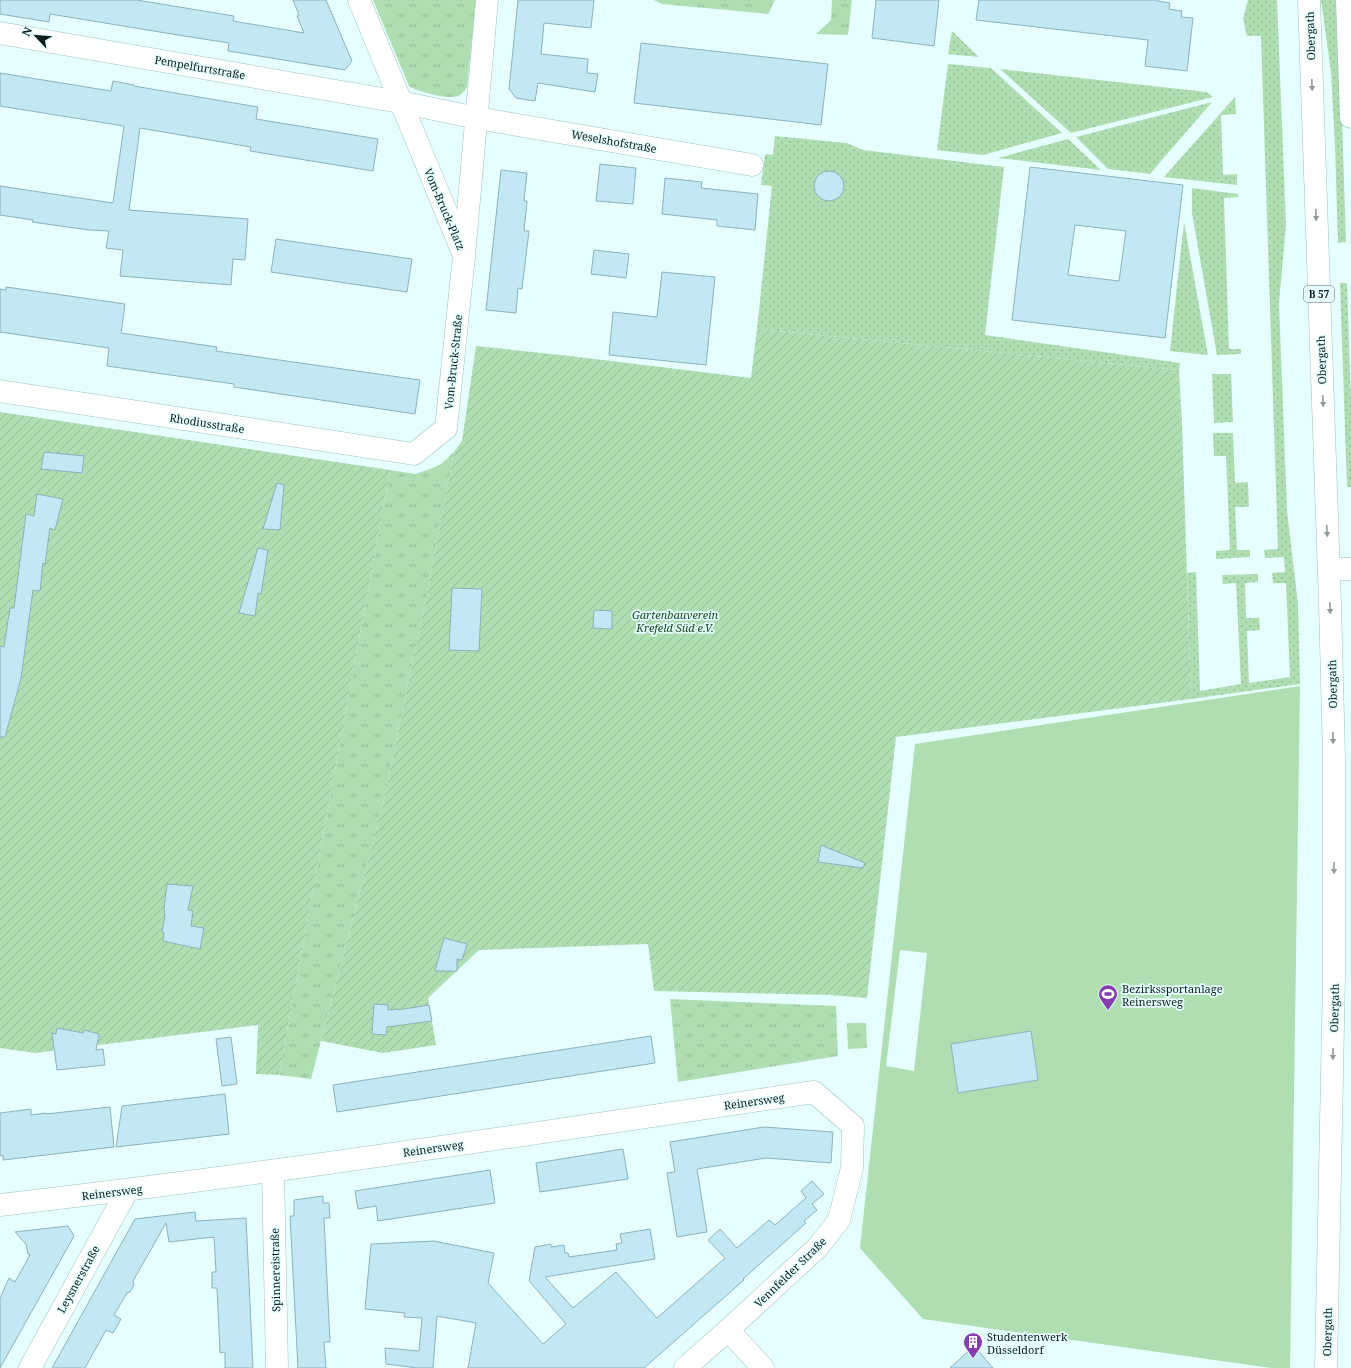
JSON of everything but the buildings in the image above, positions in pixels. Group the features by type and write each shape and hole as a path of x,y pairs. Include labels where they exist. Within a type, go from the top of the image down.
{"street":[{"name":"Vom-Bruck-Platz","path":"359,0 464,256"},
{"name":"Vom-Bruck-Platz","path":"464,256 487,0"},
{"name":"Obergath","path":"1309,0 1334,756 1334,977 1326,1368"},
{"path":"1347,0 1351,116"},
{"name":"Pempelfurtstraße","path":"0,33 400,102"},
{"path":"400,102 477,118"},
{"name":"Weselshofstraße","path":"477,118 752,165"},
{"name":"Vom-Bruck-Straße","path":"414,454 446,428 464,256"},
{"name":"Rhodiusstraße","path":"0,391 414,454"},
{"path":"1329,569 1351,569"},
{"name":"Reinersweg","path":"0,1205 127,1191 273,1171 814,1092 854,1126"},
{"name":"Vennfelder Straße","path":"684,1368 728,1330 818,1247 839,1220 852,1168 854,1126"},
{"name":"Spinnereistraße","path":"273,1171 277,1368"},
{"name":"Leysnerstraße","path":"30,1368 127,1191"},
{"path":"728,1330 763,1368"}],"green space":[{"path":"373,0 476,0 467,87 463,92 455,97 448,97 424,92 409,86"},
{"path":"654,0 775,0 768,14 662,4"},
{"path":"832,0 852,0 848,35 816,34 831,20"},
{"path":"1248,0 1277,0 1286,225 1279,303 1287,511 1298,604 1300,684 1191,699 1187,573 1196,572 1200,691 1241,684 1236,583 1223,584 1222,575 1258,574 1258,582 1245,583 1246,618 1259,618 1260,630 1247,631 1249,683 1290,677 1286,583 1273,583 1272,573 1285,572 1284,557 1265,558 1264,550 1278,549 1261,36 1247,36 1243,19"},
{"path":"1321,0 1338,0 1346,242 1338,243 1331,72"},
{"path":"952,31 979,57 948,54"},
{"path":"948,64 991,68 1062,133 983,155 937,150"},
{"path":"1000,69 1207,92 1213,97 1071,133"},
{"path":"1235,97 1236,114 1221,115 1223,175 1237,174 1237,185 1164,177"},
{"path":"1212,102 1150,174 1108,169 1076,137"},
{"path":"775,136 847,143 863,150 1004,167 985,335 1180,363 1179,370 757,329 772,186 761,185 765,154 773,155"},
{"path":"1068,139 1101,170 998,158"},
{"path":"1192,188 1238,194 1238,197 1224,198 1229,349 1241,349 1241,354 1217,355 1192,213"},
{"path":"1184,222 1208,355 1170,351"},
{"path":"1340,283 1347,283 1351,404 1351,487 1347,487"},
{"name":"Gartenbauverein Krefeld Süd e.V.","path":"757,329 1179,370 1191,699 896,737 867,998 830,995 654,991 648,944 479,950 428,998 436,1045 383,1053 321,1041 384,799 424,607 454,452 462,441 476,346 751,378"},
{"path":"1212,374 1231,374 1233,422 1214,423"},
{"path":"0,412 390,470 279,1075 256,1074 258,1025 35,1053 0,1048"},
{"path":"1213,433 1233,433 1235,483 1248,482 1249,507 1235,507 1237,550 1250,550 1250,557 1216,559 1216,551 1230,550 1226,456 1214,456"},
{"path":"454,452 424,607 384,799 311,1079 279,1075 390,470 416,474 440,465"},
{"path":"1300,686 1290,1368 1271,1368 923,1319 860,1248 915,744","holes":["900,950 927,953 914,1071 886,1066","1031,1032 1038,1080 958,1092 951,1044"]},
{"path":"670,999 836,1006 838,1056 678,1082"},
{"path":"847,1023 866,1023 867,1048 848,1049"}],"place":[{"name":"Bezirkssportanlage Reinersweg","path":"1108,1011"},
{"name":"Studentenwerk Düsseldorf","path":"973,1359"}]}
